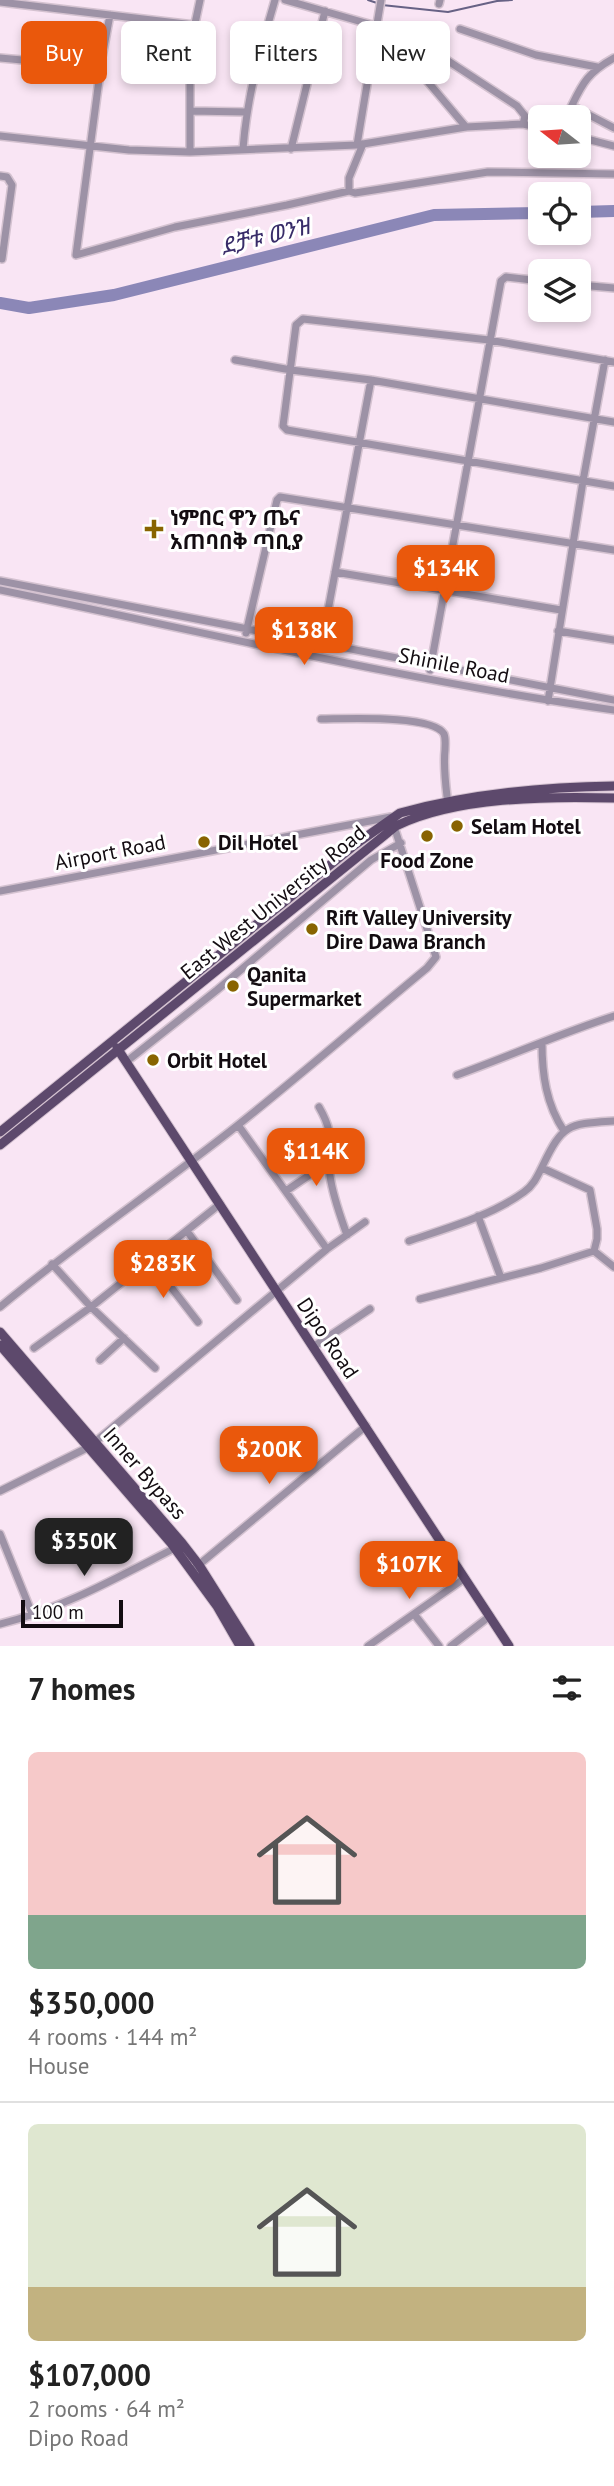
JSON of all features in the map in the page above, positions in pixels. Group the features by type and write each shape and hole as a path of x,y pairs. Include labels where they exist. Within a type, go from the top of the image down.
{"main road":[{"name":"East West University Road","path":"0,1132 182,998 393,822 400,813 550,787 614,786"},
{"name":"East West University Road","path":"448,805 552,796 614,798"},
{"name":"East West University Road","path":"0,1145 115,1046 175,990 393,822"},
{"path":"175,990 182,998"},
{"name":"Dipo Road","path":"115,1046 509,1646"},
{"name":"Inner Bypass","path":"0,1332 196,1568 250,1646"},
{"name":"Inner Bypass","path":"0,1345 92,1444 175,1548 196,1568 240,1646"}],"street":[{"path":"67,9 69,0"},
{"path":"195,21 200,0"},
{"path":"243,149 254,69 275,0"},
{"path":"285,0 358,21"},
{"path":"377,21 381,0"},
{"path":"0,2 160,21"},
{"path":"290,149 325,12"},
{"path":"110,15 75,252 77,255 175,227 349,191 355,193 488,173 614,173"},
{"path":"460,29 527,52 597,67"},
{"path":"0,58 21,60"},
{"path":"572,105 586,78 597,67 614,58"},
{"path":"450,62 517,106 525,116 523,124"},
{"path":"190,152 191,84"},
{"path":"349,191 349,178 360,145 368,84"},
{"path":"430,84 466,127"},
{"path":"191,111 246,112"},
{"path":"592,116 614,128"},
{"path":"0,136 147,151 190,152 360,145 466,127 528,125"},
{"path":"592,140 613,146 614,135"},
{"path":"0,176 6,177 12,185 2,260"},
{"path":"428,678 478,398 503,278 528,280"},
{"path":"591,286 614,288"},
{"path":"614,362 489,340 303,319 296,325 284,429 614,486"},
{"path":"235,360 371,380 614,422"},
{"path":"548,701 561,610 605,360"},
{"path":"320,656 371,380"},
{"path":"245,641 278,498 614,550"},
{"path":"335,572 561,610"},
{"name":"Shinile Road","path":"0,581 614,700"},
{"name":"Shinile Road","path":"0,590 428,678 548,701 614,710"},
{"path":"558,631 614,640"},
{"path":"321,719 396,719 439,729 444,734 445,741 448,805"},
{"path":"0,1307 52,1264 238,1125 434,962 435,951 393,822"},
{"name":"Airport Road","path":"0,891 329,827 393,822"},
{"path":"126,1062 217,990 371,860 401,843"},
{"path":"457,1075 567,1031 614,1016"},
{"path":"542,1043 542,1070 550,1103 564,1130"},
{"path":"318,1107 330,1131 334,1198 347,1235"},
{"path":"409,1241 478,1216 522,1194 530,1187 555,1140 564,1130 579,1124 614,1121"},
{"path":"238,1125 327,1249"},
{"path":"286,1191 330,1161"},
{"path":"542,1168 590,1190 597,1229 594,1251"},
{"path":"34,1348 91,1307 220,1204"},
{"path":"478,1216 501,1278"},
{"path":"0,1492 92,1444 327,1249 365,1222"},
{"path":"187,1231 237,1300"},
{"path":"594,1251 614,1267"},
{"path":"501,1278 420,1299 594,1251"},
{"path":"150,1260 198,1322"},
{"path":"52,1264 91,1307 155,1368"},
{"path":"313,1347 370,1309"},
{"path":"100,1360 124,1338"},
{"path":"196,1568 366,1426"},
{"path":"0,1534 33,1616"},
{"path":"0,1624 33,1616 107,1583 175,1548"},
{"path":"368,1646 465,1578"},
{"path":"414,1614 439,1646"},
{"path":"451,1646 490,1616"}],"shaded area":[{"path":"354,851 191,986 186,986"},
{"path":"108,1050 107,1053 0,1140 0,1135"}],"waterway":[{"path":"368,0 377,3"},
{"path":"382,5 448,12 512,0"},
{"name":"ደቻቱ ወንዝ","path":"591,212 614,211"},
{"name":"ደቻቱ ወንዝ","path":"0,303 29,308 114,295 434,215 528,213"}],"place":[{"name":"ነምበር ዋን ጤና አጠባበቅ ጣቢያ","path":"154,529"},
{"name":"Selam Hotel","path":"457,826"},
{"name":"Food Zone","path":"427,836"},
{"name":"Dil Hotel","path":"204,842"},
{"name":"Rift Valley University Dire Dawa Branch","path":"312,929"},
{"name":"Qanita Supermarket","path":"233,986"},
{"name":"Orbit Hotel","path":"153,1060"}]}
